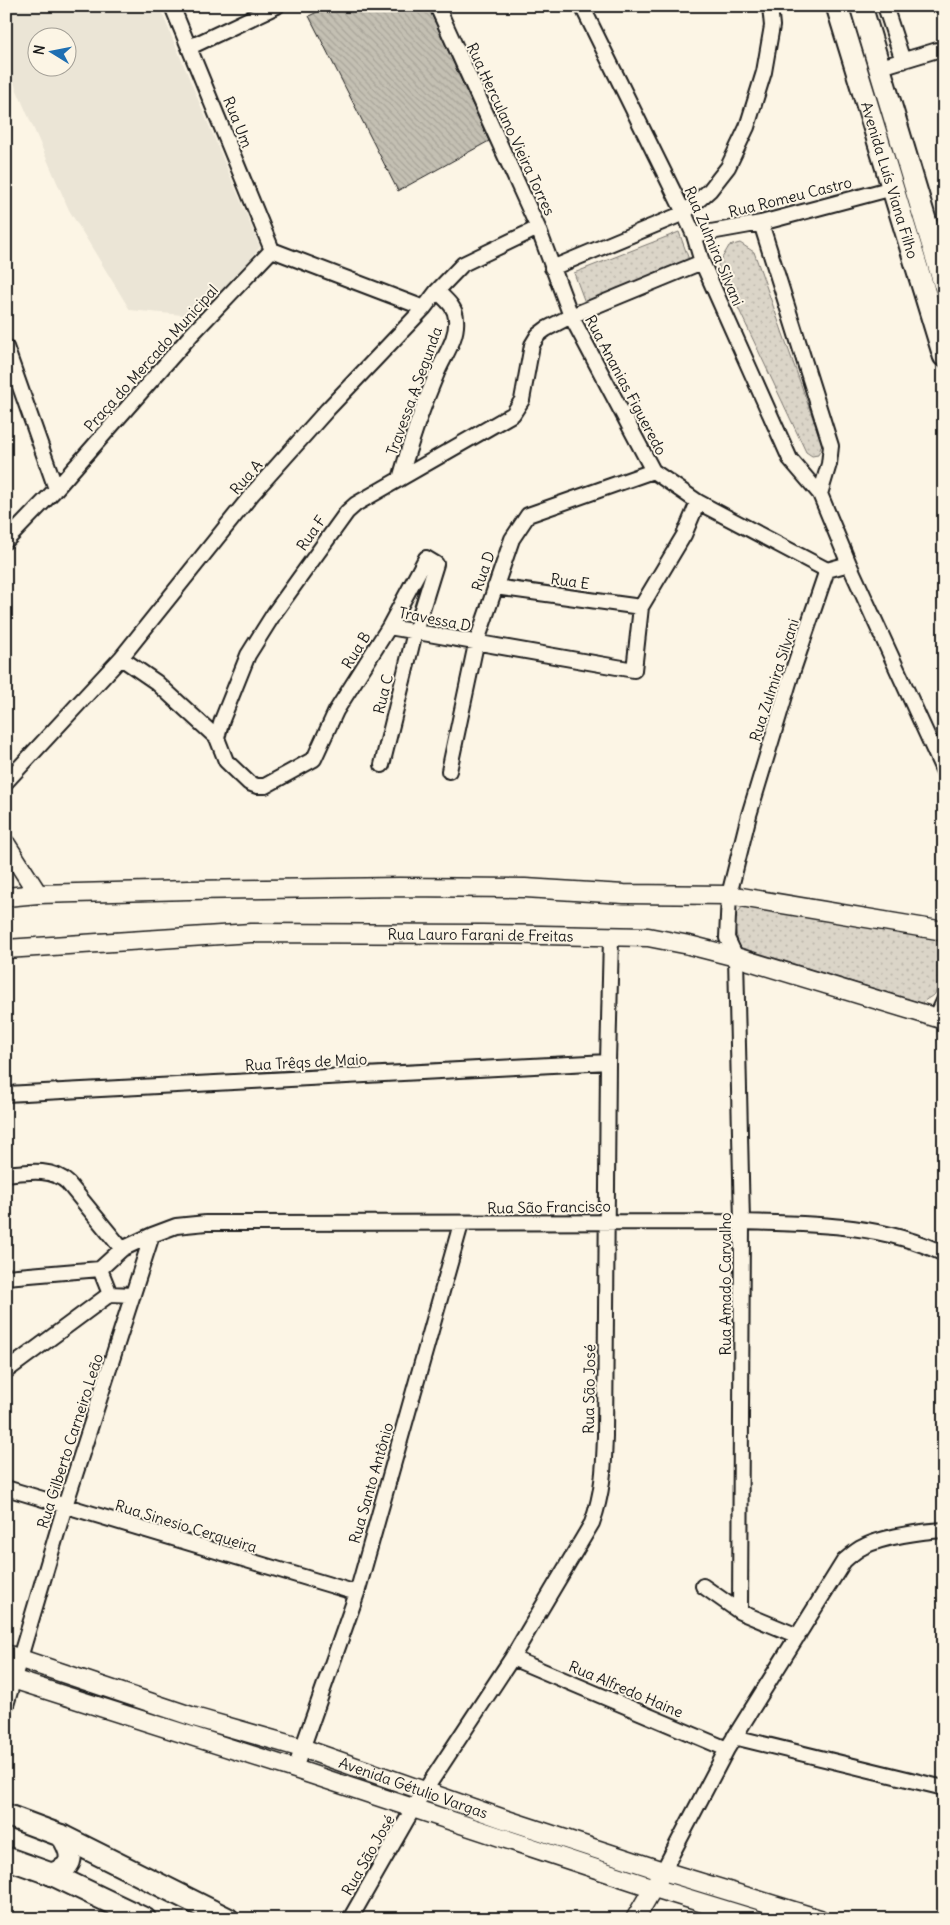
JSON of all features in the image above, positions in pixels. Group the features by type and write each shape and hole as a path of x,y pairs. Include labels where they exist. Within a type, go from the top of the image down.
{"main road":[{"name":"Avenida Luís Viana Filho","path":"837,6 944,356"},
{"name":"Avenida Luís Viana Filho","path":"861,6 881,67 944,283"},
{"path":"6,1815 62,1836 228,1919"},
{"path":"51,1874 62,1871 70,1860 70,1850 62,1836"},
{"path":"6,1858 51,1874 145,1919"}],"street":[{"name":"Rua Um","path":"172,6 272,250"},
{"path":"190,47 277,6"},
{"name":"Rua Herculano Vieira Torres","path":"437,6 538,228 552,268"},
{"name":"Rua Zulmira Silvani","path":"582,6 684,213 694,235 702,262 790,458 820,494 849,564 944,772"},
{"path":"552,268 684,213 710,190 728,167 747,127 764,72 772,26 770,6"},
{"path":"886,6 903,62"},
{"path":"881,67 903,62 944,48"},
{"name":"Rua Romeu Castro","path":"694,235 761,223 893,188"},
{"path":"761,223 830,446 829,464 820,494"},
{"name":"Rua A","path":"6,782 121,658 253,493 327,410 424,308 437,291 463,264 538,228"},
{"path":"272,250 424,308"},
{"name":"Praça do Mercado Municipal","path":"6,541 56,489 192,334 272,250"},
{"name":"Rua F","path":"217,738 232,692 248,655 331,532 347,512 356,504 512,414 522,400 529,356 534,342 546,328 702,262"},
{"name":"Rua Ananias Figueredo","path":"552,268 571,316 653,471 698,502 827,570"},
{"name":"Travessa A Segunda","path":"400,479 412,438 438,371 454,337 456,317 454,309 437,291"},
{"path":"6,347 56,489"},
{"name":"Rua D","path":"449,770 476,644 512,539 528,515 653,471"},
{"path":"641,607 684,535 698,502"},
{"name":"Rua B","path":"217,738 226,761 249,783 257,786 265,786 314,759 336,711 389,627 426,558"},
{"name":"Rua C","path":"382,765 415,632 436,564 426,558"},
{"path":"827,570 849,564"},
{"name":"Rua Zulmira Silvani","path":"736,957 727,938 729,896 749,815 827,570"},
{"name":"Rua E","path":"495,587 641,607"},
{"name":"Travessa D","path":"389,627 476,644 634,670 641,607"},
{"path":"121,658 156,682 217,738"},
{"path":"6,844 38,894"},
{"path":"6,897 38,894 189,890 408,887 526,888 624,894 729,896 944,931"},
{"name":"Rua Lauro Farani de Freitas","path":"6,949 251,933 648,937 736,957 940,1019"},
{"name":"Rua São José","path":"350,1919 414,1807 512,1658 592,1523 598,1507 603,1485 611,937"},
{"name":"Rua Amado Carvalho","path":"736,957 742,1222 740,1612"},
{"path":"940,1019 944,1002"},
{"name":"Rua Trêqs de Maio","path":"6,1094 608,1062"},
{"path":"6,1174 46,1172 58,1175 68,1182 122,1248 100,1269 6,1277"},
{"name":"Rua São Francisco","path":"122,1248 176,1226 206,1223 742,1222 806,1224 869,1230 930,1247 944,1254"},
{"name":"Rua Santo Antônio","path":"295,1769 357,1594 461,1224"},
{"name":"Rua Gilberto Carneiro Leão","path":"6,1705 13,1656 65,1506 152,1235"},
{"path":"100,1269 110,1294"},
{"path":"6,1371 110,1294 133,1295"},
{"name":"Rua Sinesio Cerqueira","path":"6,1488 357,1594"},
{"path":"635,1919 654,1888 734,1736 844,1561 862,1547 877,1541 933,1530 944,1530"},
{"path":"703,1586 740,1612 798,1636"},
{"name":"Avenida Gétulio Vargas","path":"13,1656 194,1717 302,1748 424,1792 663,1871 818,1918"},
{"name":"Rua Alfredo Haine","path":"512,1658 727,1749"},
{"name":"Avenida Gétulio Vargas","path":"10,1679 414,1807 654,1888 755,1919"},
{"path":"188,1736 194,1717"},
{"path":"734,1736 944,1788"},
{"path":"500,1836 504,1819"}],"shaded area":[{"path":"6,6 159,6 260,247 203,317 130,310 69,210 6,65"},
{"path":"679,232 692,268 587,308 574,273"},
{"path":"740,243 754,252 822,444 818,455 812,456 806,452 718,265 729,246"},
{"path":"744,905 933,935 944,951 944,966 935,994 921,1003 739,947 733,918"}],"building":[{"path":"329,6 428,6 489,141 398,191 309,16"}]}
